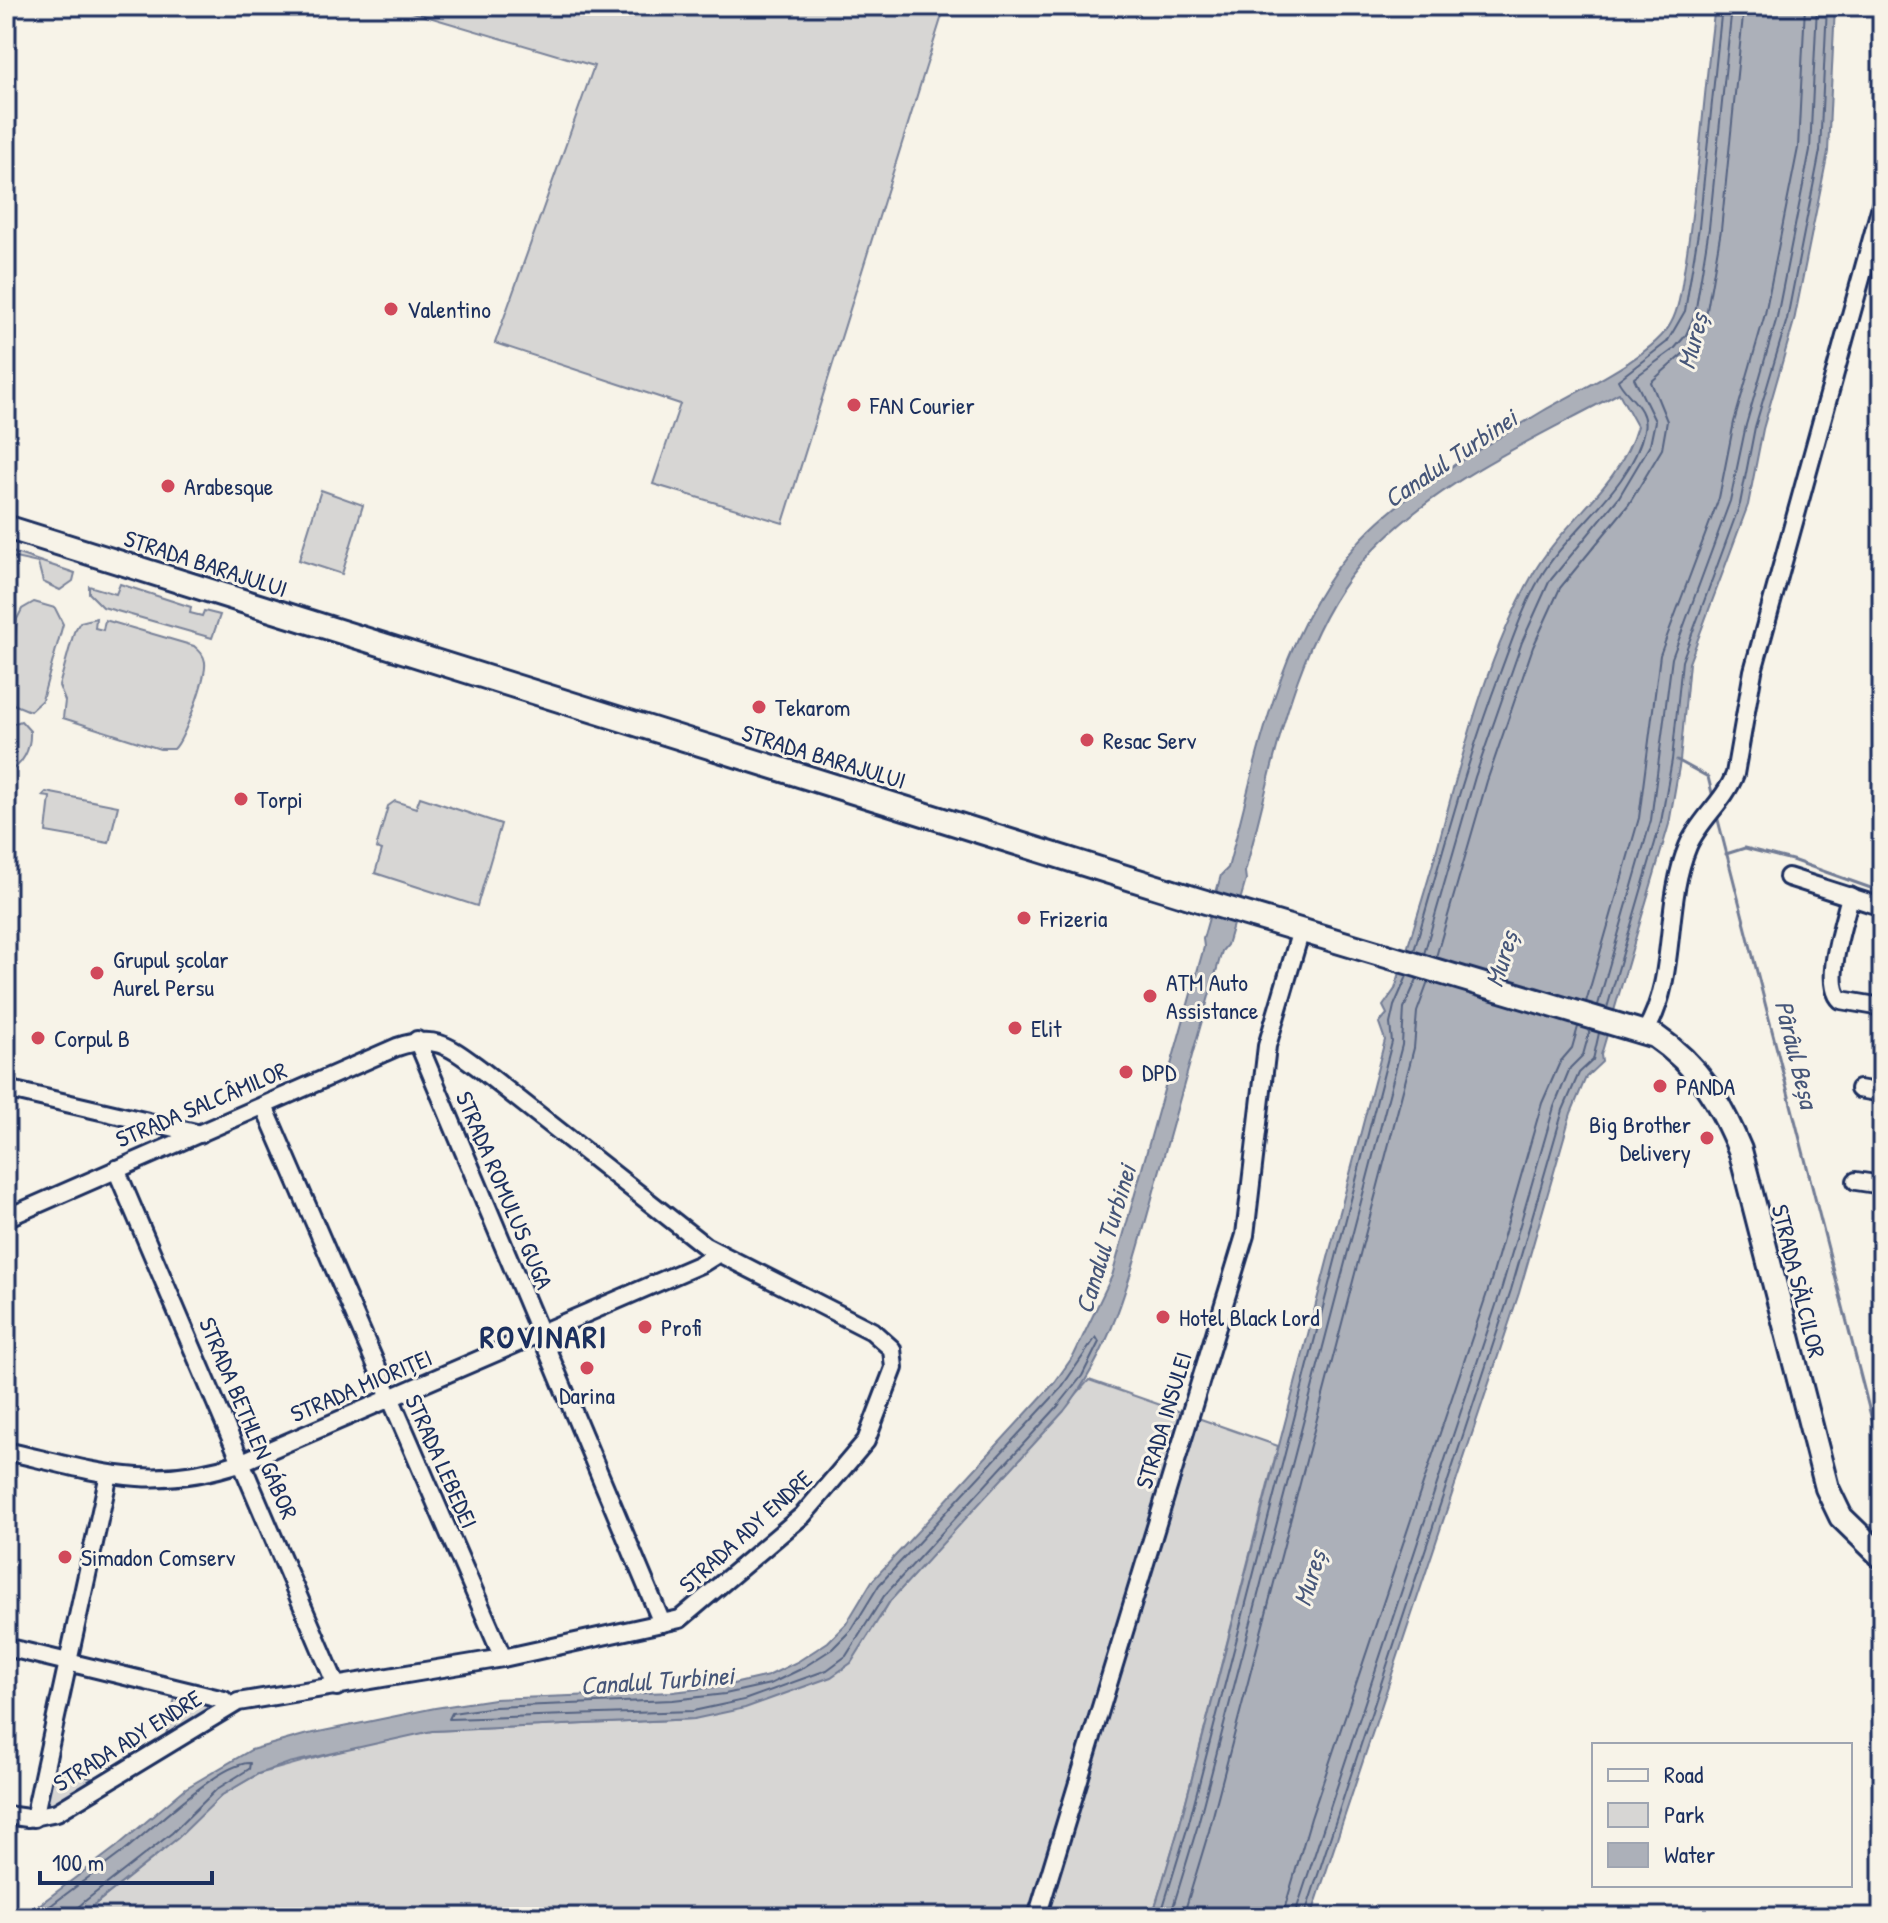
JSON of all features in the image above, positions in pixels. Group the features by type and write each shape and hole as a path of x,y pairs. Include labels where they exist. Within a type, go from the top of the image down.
{"main road":[{"name":"STRADA BARAJULUI","path":"6,527 1201,901 1637,1029"},
{"name":"STRADA SĂLCILOR","path":"1637,1029 1680,1053 1693,1066 1725,1113 1740,1150 1827,1488 1841,1517 1879,1555"}],"street":[{"path":"1637,1029 1659,1001 1681,868 1698,829 1730,787 1753,671 1882,202"},
{"path":"1788,877 1882,907"},
{"path":"1850,896 1833,972 1833,990 1841,1000 1882,1007"},
{"name":"STRADA INSULEI","path":"1037,1917 1245,1235 1267,1046 1301,930"},
{"name":"STRADA ADY ENDRE","path":"6,1815 34,1818 57,1812 229,1706 249,1700 503,1658 686,1615 821,1497 866,1441 894,1368 894,1355 880,1336 692,1237 453,1049 428,1039 417,1040"},
{"name":"STRADA SALCÂMILOR","path":"6,1218 417,1040"},
{"name":"STRADA ROMULUS GUGA","path":"417,1040 662,1623"},
{"path":"6,1089 200,1134"},
{"path":"1859,1089 1882,1093"},
{"name":"STRADA LEBEDEI","path":"264,1106 503,1658"},
{"name":"STRADA BETHLEN GÁBOR","path":"116,1169 337,1687"},
{"path":"1856,1181 1882,1185"},
{"name":"STRADA MIORIȚEI","path":"6,1451 109,1474 158,1480 205,1474 242,1462 389,1399 719,1253"},
{"path":"34,1818 109,1474"},
{"path":"6,1647 224,1700 229,1706"}],"green space":[{"path":"392,6 945,6 783,523 653,484 680,404 495,343 594,66"},
{"path":"321,490 363,505 342,574 299,560"},
{"path":"6,550 75,573 73,581 60,590 43,582 38,563 6,556"},
{"path":"120,584 191,607 190,613 202,616 204,611 220,615 212,638 103,607 89,593 89,586 116,594"},
{"path":"34,602 55,608 63,624 42,700 30,711 13,704 9,688 17,619 22,609"},
{"path":"96,618 95,628 103,630 105,620 194,646 203,655 205,669 199,693 174,749 160,749 63,718 65,701 59,686 74,632 80,622"},
{"path":"21,721 30,731 29,744 17,766 6,772 6,730"},
{"path":"46,792 118,806 109,843 46,832 50,797 42,796"},
{"path":"420,797 501,824 477,906 375,873 382,850 376,848 388,806 395,801 416,808"},
{"path":"1089,1380 1278,1446 1180,1824 1152,1917 79,1917 162,1851 222,1795 258,1774 387,1738 432,1731 694,1719 880,1618 890,1601"},
{"path":"175,1698 217,1707 164,1743"},
{"path":"53,1770 105,1781 43,1811"}],"water":[{"name":"Mureș","path":"1715,6 1835,6 1828,152 1794,321 1763,429 1748,505 1689,663 1680,761 1669,824 1601,1055 1602,1062 1586,1077 1571,1113 1519,1293 1311,1917 1152,1917 1180,1824 1385,1040 1379,1023 1387,1014 1383,1006 1395,989 1466,743 1516,606 1545,555 1605,486 1629,448 1637,426 1619,393 1446,489 1385,538 1358,567 1335,599 1316,634 1287,713 1245,872 1246,880 1227,945 1222,951 1131,1271 1111,1330 1098,1358 1064,1411 890,1601 851,1663 831,1677 745,1708 694,1719 432,1731 289,1763 258,1774 222,1795 178,1838 79,1917 23,1917 115,1848 186,1788 251,1750 304,1735 494,1699 673,1692 724,1686 768,1676 797,1662 828,1642 846,1624 872,1581 1055,1382 1074,1355 1112,1276 1204,947 1203,939 1221,875 1228,868 1264,731 1295,642 1316,601 1342,562 1373,527 1412,494 1476,451 1631,360 1648,348 1671,323 1679,300 1691,227"}],"waterway":[{"name":"Pârâul Beșa","path":"1677,760 1708,777 1713,797"},
{"name":"Pârâul Beșa","path":"1717,816 1882,1459"},
{"path":"1726,854 1745,848 1792,860 1882,892"}],"place":[{"name":"Valentino","path":"391,309"},
{"name":"FAN Courier","path":"854,405"},
{"name":"Arabesque","path":"168,486"},
{"name":"Tekarom","path":"759,707"},
{"name":"Resac Serv","path":"1087,740"},
{"name":"Torpi","path":"241,799"},
{"name":"Frizeria","path":"1024,918"},
{"name":"Grupul școlar Aurel Persu","path":"97,973"},
{"name":"ATM Auto Assistance","path":"1150,996"},
{"name":"Elit","path":"1015,1028"},
{"name":"Corpul B","path":"38,1038"},
{"name":"DPD","path":"1126,1072"},
{"name":"PANDA","path":"1660,1086"},
{"name":"Big Brother Delivery","path":"1707,1138"},
{"name":"Hotel Black Lord","path":"1163,1317"},
{"name":"Profi","path":"645,1327"},
{"name":"Darina","path":"587,1368"},
{"name":"Simadon Comserv","path":"65,1557"}],"district":[{"name":"ROVINARI","path":"544,1336"}],"water label":[{"name":"Canalul Turbinei","path":"1450,458"},
{"name":"Canalul Turbinei","path":"1105,1239"},
{"name":"Canalul Turbinei","path":"657,1680"}]}
